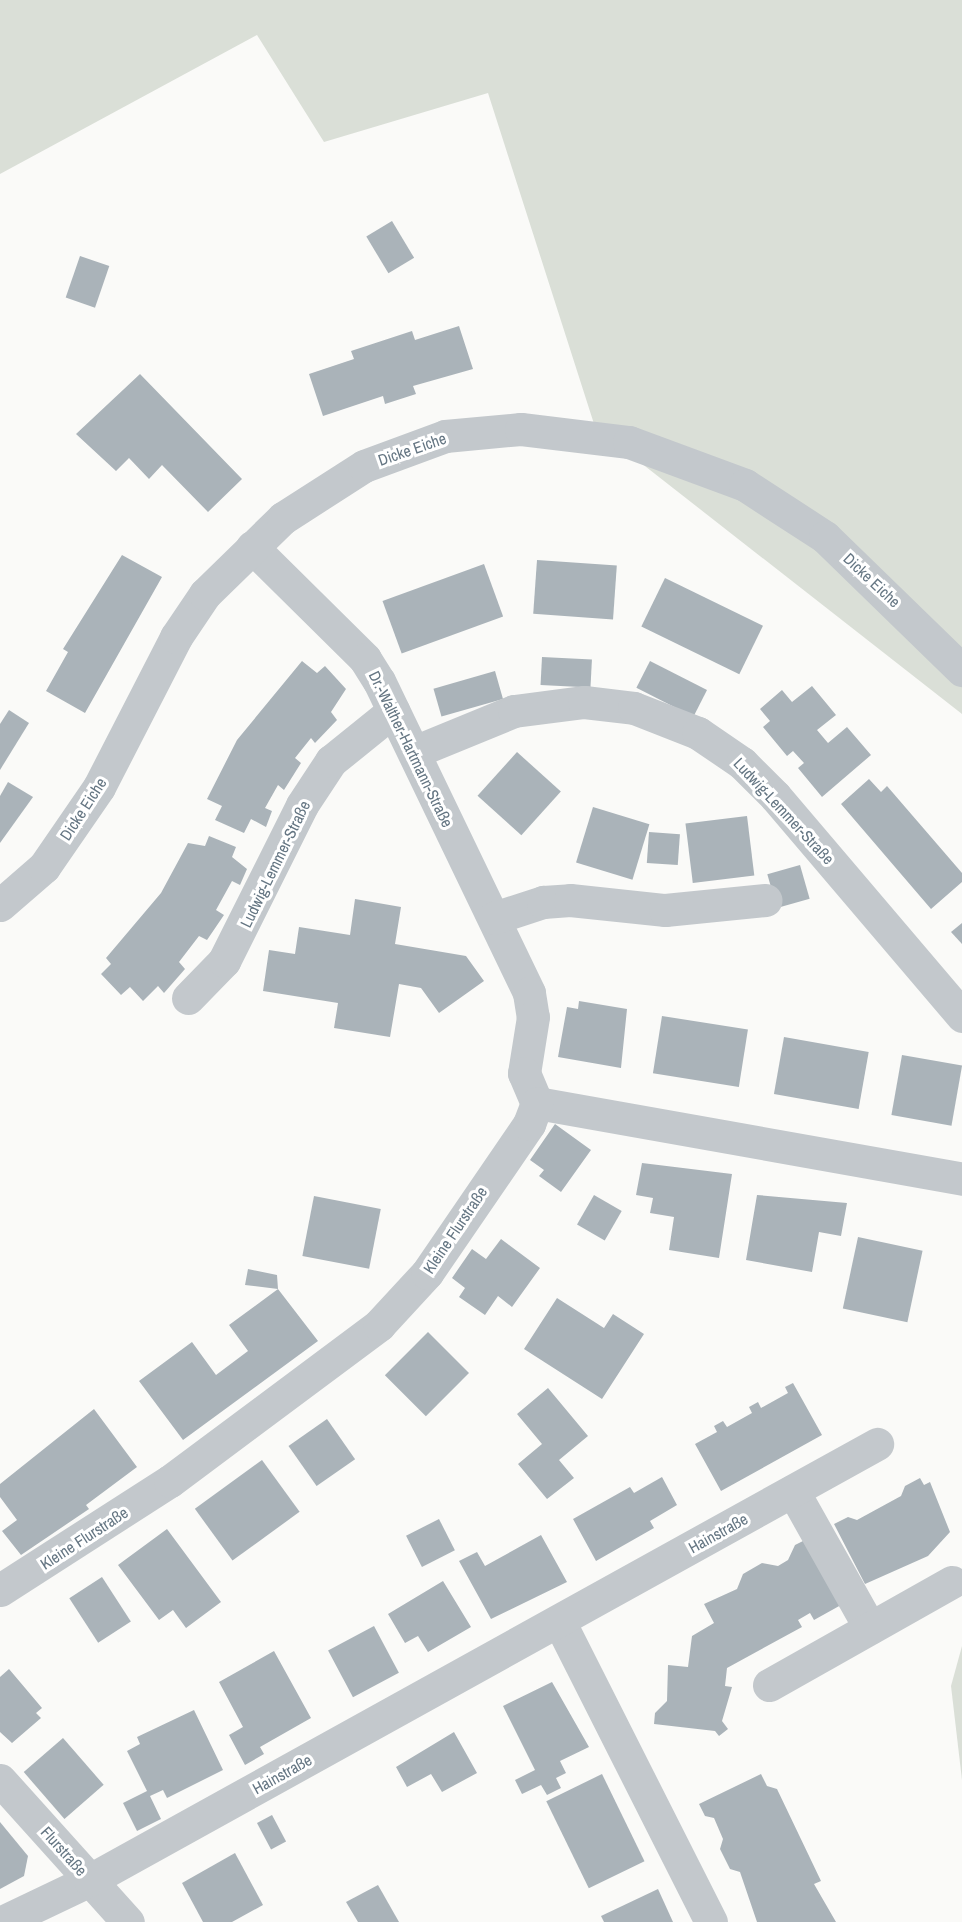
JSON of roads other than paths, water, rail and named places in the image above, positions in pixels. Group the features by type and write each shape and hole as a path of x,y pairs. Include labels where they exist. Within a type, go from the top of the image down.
{"street":[{"name":"Dicke Eiche","path":"0,905 50,858 99,787 176,637 205,594 284,518 364,466 445,436 522,429 629,442 697,464 787,510 879,585 962,670"},
{"name":"Dr.-Walther-Hartmann-Straße","path":"252,547 365,659 393,711 494,918 533,1005 524,1073 537,1102"},
{"name":"Ludwig-Lemmer-Straße","path":"414,752 514,711 566,703 634,708 689,729 724,748 775,796 962,1016"},
{"name":"Ludwig-Lemmer-Straße","path":"188,998 225,961 302,806 331,761 393,711"},
{"path":"494,918 543,902 570,900 665,910 766,900"},
{"path":"537,1102 962,1179"},
{"name":"Kleine Flurstraße","path":"0,1590 170,1481 379,1324 427,1273 529,1124 537,1102"},
{"name":"Hainstraße","path":"2,1922 90,1880 877,1444"},
{"path":"793,1491 870,1628"},
{"path":"769,1685 952,1582"},
{"path":"559,1621 711,1922"},
{"name":"Flurstraße","path":"0,1780 128,1922"}]}
